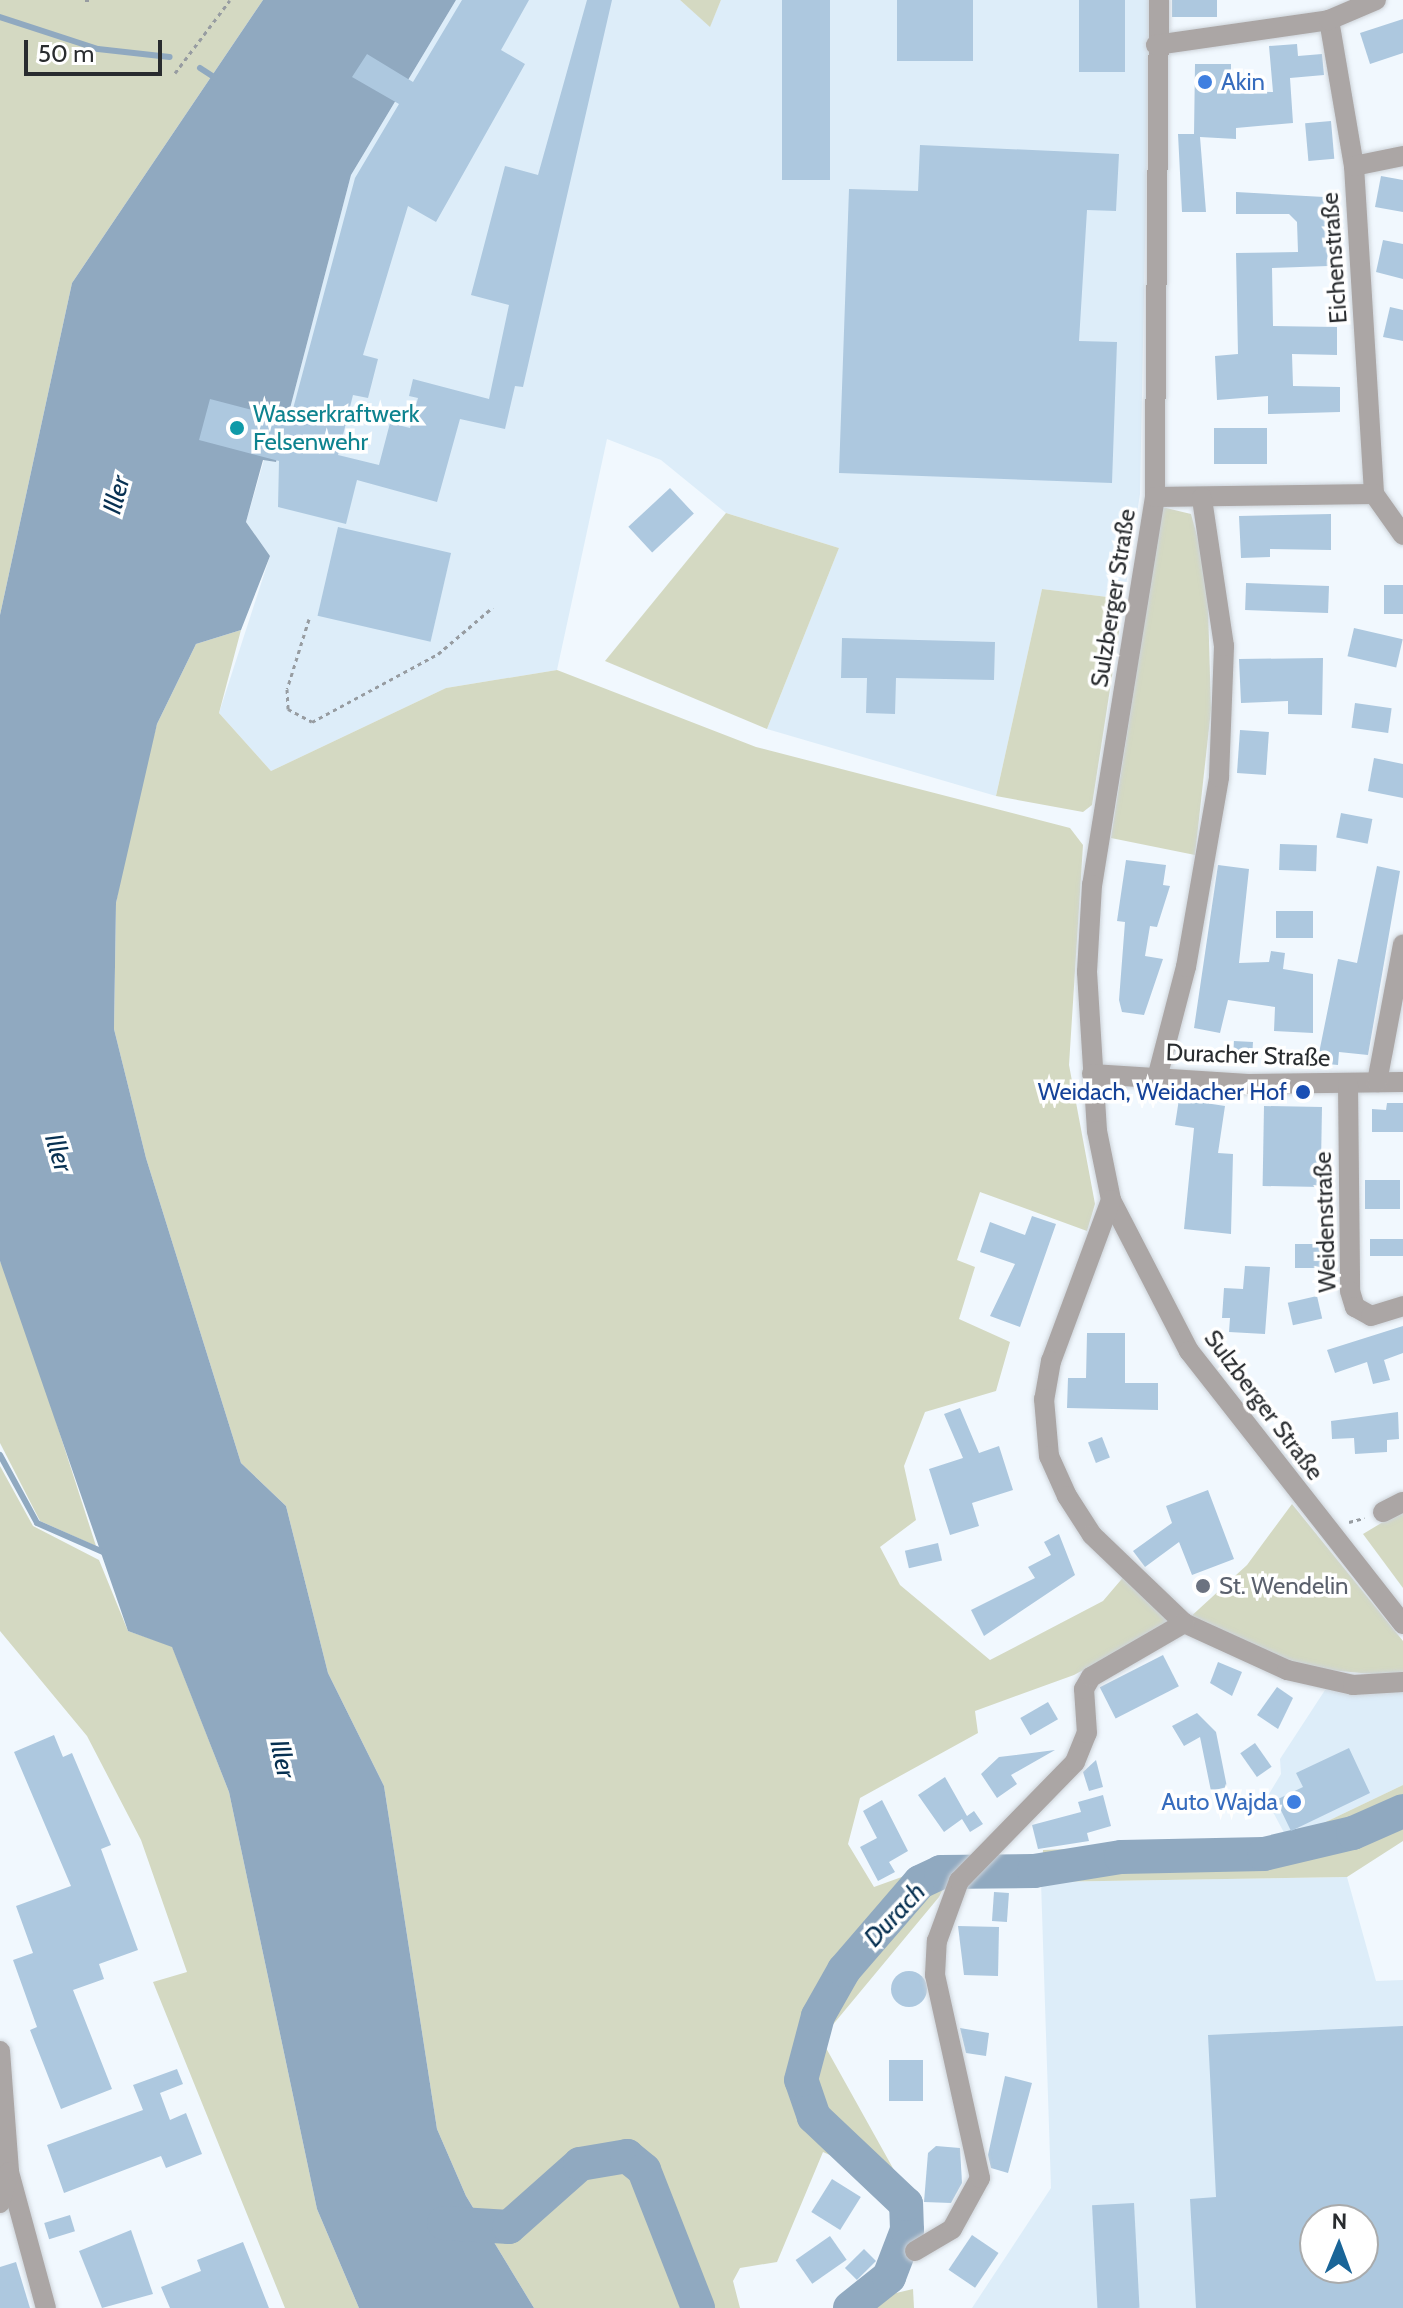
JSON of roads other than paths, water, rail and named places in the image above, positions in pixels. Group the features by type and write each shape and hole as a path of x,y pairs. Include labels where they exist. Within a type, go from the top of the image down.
{"street":[{"name":"Sulzberger Straße","path":"1159,0 1156,45 1155,497 1092,885 1092,1074 1111,1200 1189,1351 1403,1624"},
{"path":"1156,45 1329,20 1376,0"},
{"name":"Eichenstraße","path":"1329,20 1354,166 1374,494"},
{"path":"1354,166 1403,156"},
{"path":"1155,497 1374,494 1403,535"},
{"path":"1157,1078 1186,967 1219,777 1224,646 1202,498"},
{"path":"1377,1082 1401,957"},
{"name":"Duracher Straße","path":"1092,1074 1348,1084 1403,1082"},
{"name":"Weidenstraße","path":"1348,1084 1350,1291 1355,1307 1371,1316 1403,1306"},
{"name":"Sulzberger Straße","path":"1111,1200 1051,1361 1044,1399 1049,1456 1092,1535 1184,1623 1287,1670 1353,1685 1403,1682"},
{"path":"1383,1512 1403,1502"},
{"path":"915,2251 952,2229 980,2178 935,1975 937,1941 959,1881 986,1848 1075,1762 1087,1733 1084,1689 1091,1677 1184,1623"},
{"path":"0,2051 9,2172 46,2308"},
{"path":"0,2203 9,2172"}],"water":[{"name":"Iller","path":"263,0 456,0 351,175 276,462 263,460 246,522 270,556 241,630 196,644 157,724 116,903 114,1029 146,1158 241,1463 286,1506 328,1673 384,1786 437,2129 466,2196 534,2308 359,2308 317,2209 229,1792 172,1647 128,1631 0,1261 0,615 72,283"}],"waterway":[{"path":"0,17 98,49 170,57"},
{"path":"200,68 214,77"},
{"path":"0,1455 37,1523 105,1553"},
{"name":"Durach","path":"850,2308 889,2277 907,2230 906,2204 814,2117 801,2080 818,2016 844,1970 920,1882 941,1872 1034,1871 1121,1857 1264,1854 1353,1833 1403,1811"},
{"name":"Durach","path":"444,2223 509,2227 580,2164 627,2156 644,2170 698,2308"}],"place":[{"name":"Akin","path":"1205,82"},
{"name":"Wasserkraftwerk Felsenwehr","path":"237,428"},
{"name":"Weidach, Weidacher Hof","path":"1303,1092"},
{"name":"St. Wendelin","path":"1203,1586"},
{"name":"Auto Wajda","path":"1294,1802"}]}
